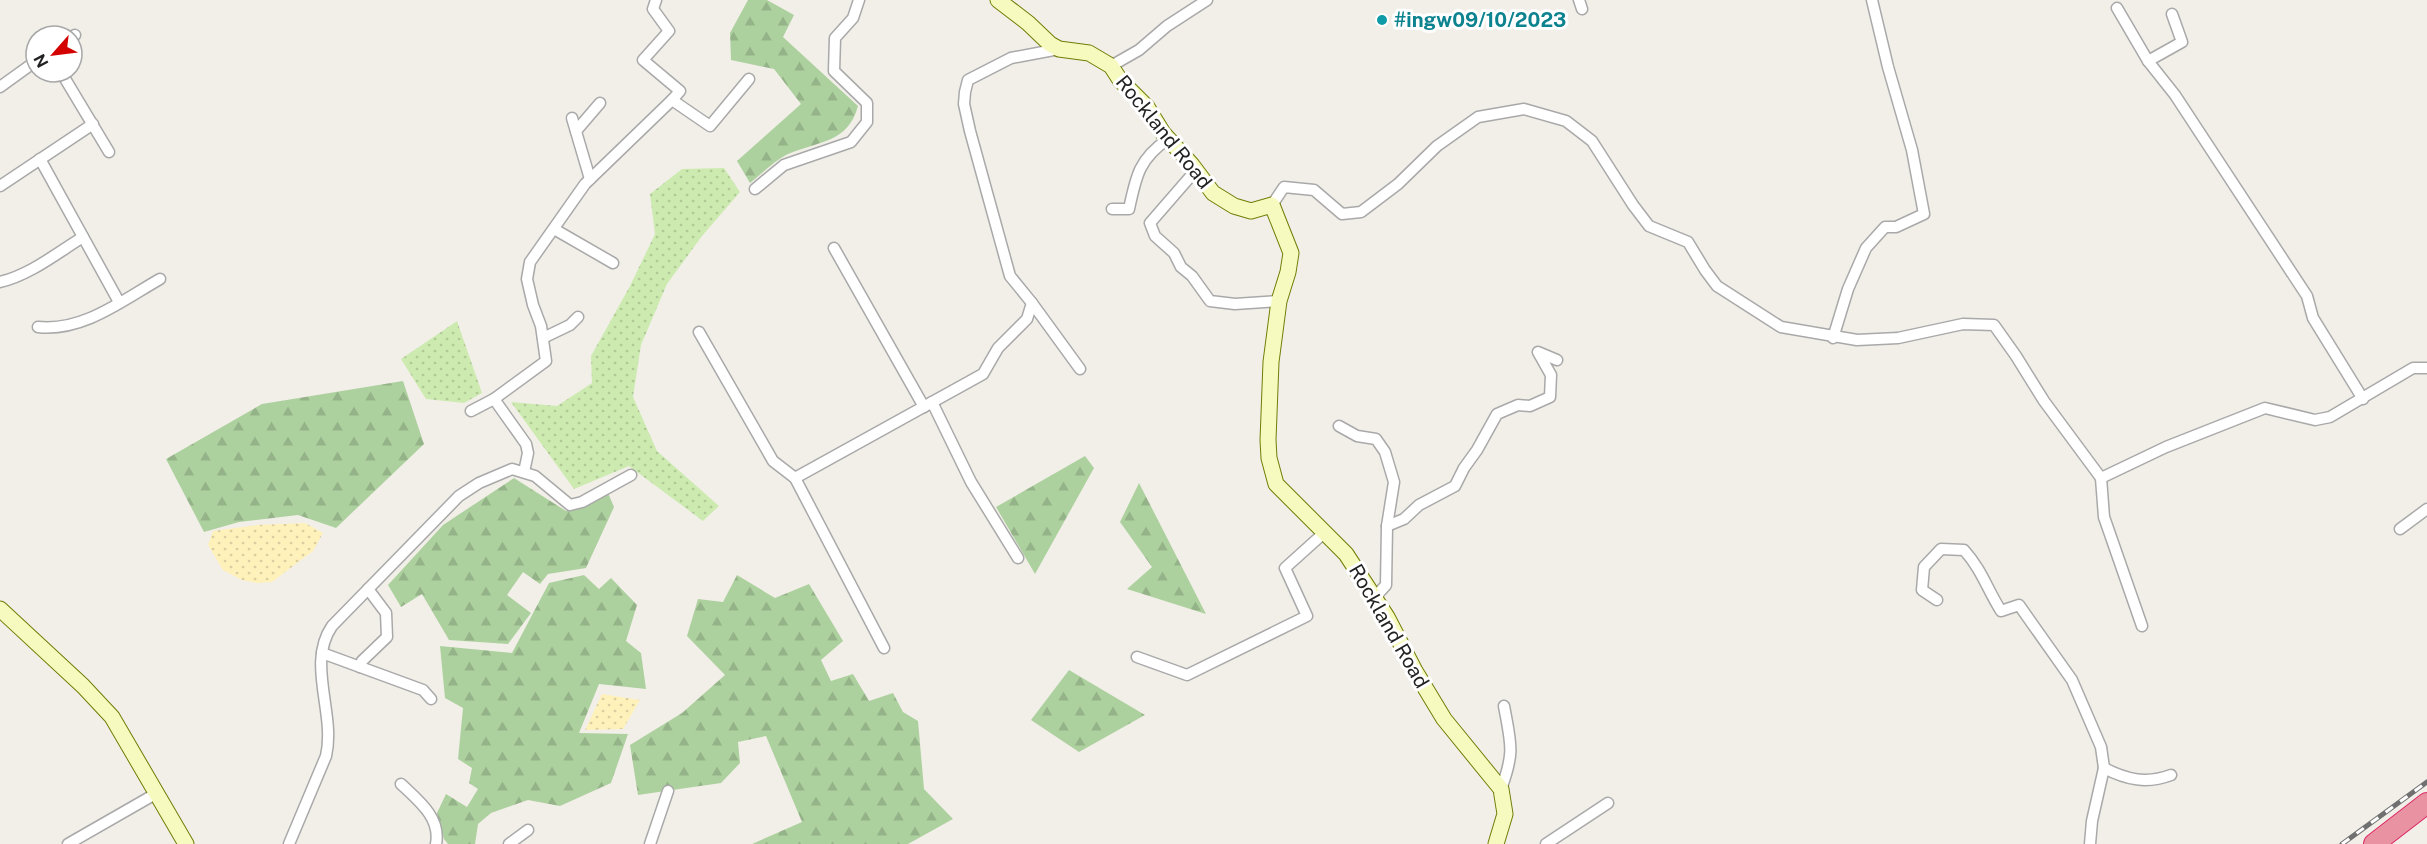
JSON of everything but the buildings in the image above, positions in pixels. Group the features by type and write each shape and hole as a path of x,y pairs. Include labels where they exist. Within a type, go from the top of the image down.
{"highway":[{"path":"2374,844 2427,803"}],"street":[{"path":"471,411 494,399 546,361 543,338 527,279 530,262 590,179 680,91 643,60 669,31 653,9 656,0"},
{"path":"755,189 784,165 851,142 867,122 867,102 834,71 835,38 853,18 859,0"},
{"path":"998,0 1059,49"},
{"path":"1111,66 1139,50 1167,26 1207,0"},
{"path":"1833,338 1848,289 1866,248 1885,227 1896,227 1924,214 1912,150 1890,76 1872,0"},
{"path":"2117,8 2148,61 2175,95 2307,296 2313,318 2363,399"},
{"path":"2148,61 2182,42 2172,14"},
{"path":"1059,49 1011,58 968,80 964,92 964,104 1010,276 1080,369"},
{"name":"Rockland Road","path":"1059,49 1089,53 1111,66 1120,80 1147,106 1168,139 1213,193 1234,206 1251,211 1272,205 1291,253 1279,301 1271,362 1268,440 1269,458 1276,484 1346,554 1375,597 1444,719 1501,789"},
{"path":"0,87 24,70"},
{"path":"672,100 710,126 749,79"},
{"path":"68,84 109,152"},
{"path":"576,131 600,104"},
{"path":"1272,205 1284,188 1314,190 1342,214 1361,212 1398,184 1437,146 1478,117 1524,110 1566,121 1592,141 1649,226 1688,242 1717,286 1781,327 1833,338 1857,340 1898,338 1963,324 1994,326 2067,435 2101,478 2104,517 2142,626"},
{"path":"572,118 590,179"},
{"path":"0,186 93,124"},
{"path":"1112,209 1129,209 1137,174 1153,149 1168,139"},
{"path":"40,159 119,302"},
{"path":"1196,170 1150,223 1155,236 1174,253 1181,267 1192,276 1209,301 1234,304 1279,301"},
{"path":"554,229 613,262"},
{"path":"0,282 39,264 83,237"},
{"path":"834,248 1018,558"},
{"path":"38,327 54,329 74,324 94,316 160,279"},
{"path":"795,478 983,374 998,348 1027,319 1032,303"},
{"path":"543,338 570,325 578,317"},
{"path":"699,332 773,460 795,478 823,531 884,648 795,478"},
{"path":"1387,526 1404,519 1419,505 1455,486 1497,414 1518,405 1530,406 1550,397 1551,375 1538,352 1557,360"},
{"path":"2101,478 2166,447 2265,408 2315,420 2330,417 2413,368 2427,368"},
{"path":"494,399 526,444 528,453 524,472"},
{"path":"1339,426 1357,436 1376,439 1385,452 1394,482 1387,526 1386,585 1375,597"},
{"path":"289,844 324,762 330,741 321,670 322,653 327,634 332,626 459,496 479,483 512,469 542,481 570,505 582,502 631,475"},
{"path":"2400,529 2427,509"},
{"path":"1137,657 1187,675 1307,616 1285,568 1325,532"},
{"path":"1937,600 1922,590 1924,567 1941,549 1964,550 1977,566 1988,591 2001,611 2019,604 2072,680 2100,747 2104,768 2092,820 2090,844"},
{"path":"360,667 362,661 387,637 386,613 368,589"},
{"path":"0,609 83,686 112,717 186,844"},
{"path":"322,653 423,690 430,699"},
{"path":"1496,844 1504,814 1501,789 1511,764 1512,749 1504,706"},
{"path":"2104,768 2119,776 2142,781 2156,780 2171,775"},
{"path":"401,784 429,811 438,832 436,844"},
{"path":"650,844 668,791"},
{"path":"68,844 157,793"},
{"path":"1551,843 1608,803"},
{"path":"508,844 528,830"}],"green space":[{"path":"748,0 767,0 794,15 783,37 858,106 853,118 840,134 788,154 773,163 750,183 737,161 801,104 774,69 731,60 730,33"},
{"path":"724,168 740,192 702,236 667,284 641,345 633,397 657,451 719,506 703,521 629,466 574,489 511,402 557,406 592,383 591,356 630,286 655,234 650,194 682,169"},
{"path":"457,321 482,393 464,403 426,399 401,359"},
{"path":"403,381 424,444 336,528 298,515 239,522 204,532 166,459 262,404"},
{"path":"1085,456 1094,468 1035,574 996,507"},
{"path":"514,478 566,511 608,493 614,507 586,568 548,574 540,584 523,572 507,595 531,613 508,644 449,640 422,594 401,607 388,585 443,525"},
{"path":"1139,483 1206,614 1127,589 1152,567 1120,522"},
{"path":"584,575 599,589 611,578 637,605 626,641 641,653 646,689 599,684 579,733 628,734 611,783 560,806 528,800 491,813 478,824 475,844 448,844 444,839 437,813 446,794 467,807 478,789 469,783 472,768 458,759 463,708 445,698 440,646 512,653 549,583"},
{"path":"737,575 775,598 809,584 843,641 821,660 831,681 853,674 869,701 893,693 903,712 918,721 924,789 953,819 908,844 752,844 802,822 766,736 738,742 740,763 721,783 638,795 630,745 682,713 725,675 687,636 698,599 723,602"},
{"path":"1069,670 1145,715 1079,752 1031,720"}],"sand":[{"path":"305,523 323,533 313,551 272,582 257,583 242,580 223,570 208,545 213,531 257,525"},
{"path":"602,694 640,700 623,729 585,730"}],"railway":[{"path":"2342,844 2427,782"}],"place":[{"name":"#ingw09/10/2023","path":"1382,20"}]}
